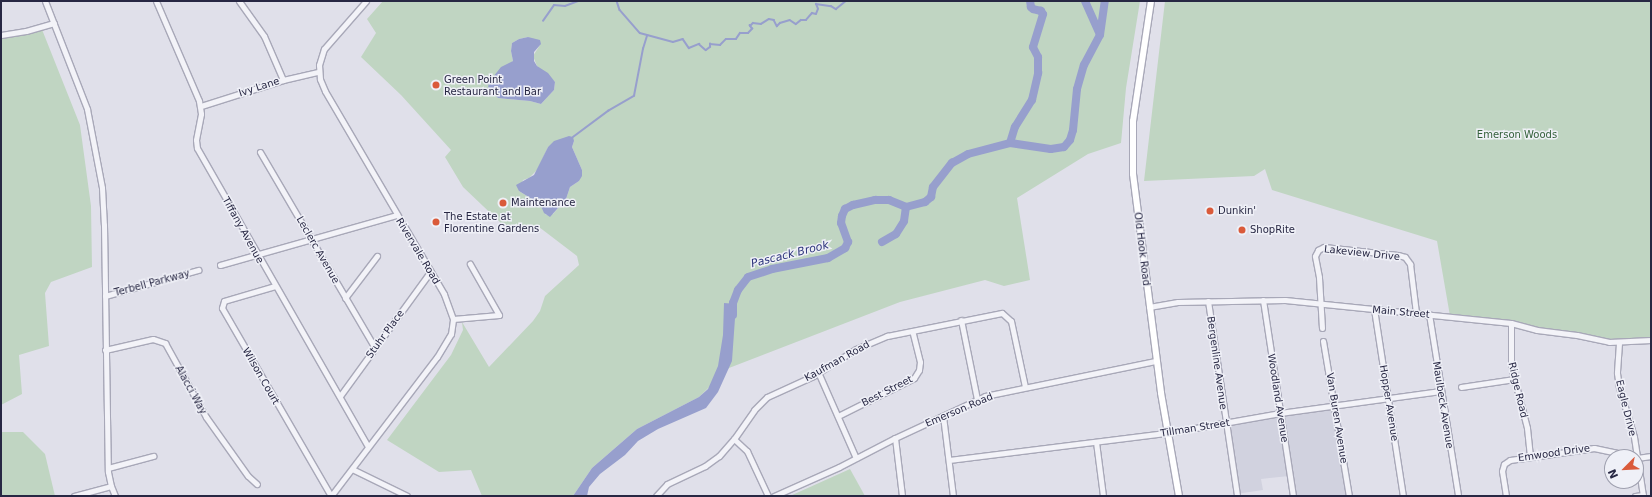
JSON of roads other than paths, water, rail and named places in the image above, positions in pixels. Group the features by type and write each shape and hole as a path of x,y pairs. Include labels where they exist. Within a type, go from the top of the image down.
{"main road":[{"name":"Old Hook Road","path":"1151,1 1133,121 1133,174 1156,361 1179,496"}],"street":[{"path":"45,1 83,94 91,124 103,203 108,468 111,486 116,496"},
{"path":"156,1 201,106"},
{"path":"239,1 264,36 282,80"},
{"path":"318,72 320,59 324,49 366,1"},
{"path":"1,35 26,31 54,23"},
{"name":"Ivy Lane","path":"201,106 282,80 318,72"},
{"name":"Rivervale Road","path":"318,72 325,91 448,301 453,319 451,334 437,357 331,496"},
{"name":"Tiffany Avenue","path":"201,106 196,140 197,148 368,447"},
{"name":"Leclerc Avenue","path":"260,152 375,348"},
{"path":"220,265 397,215"},
{"name":"Lakeview Drive","path":"1319,304 1319,276 1315,256 1318,250 1324,247 1405,257 1410,264 1416,313"},
{"path":"345,298 377,256"},
{"path":"453,319 499,315 470,264"},
{"name":"Terbell Parkway","path":"105,296 198,270"},
{"name":"Stuhr Place","path":"340,396 430,272"},
{"name":"Wilson Court","path":"275,286 224,301 222,308 331,496"},
{"name":"Main Street","path":"1150,307 1178,302 1263,300 1511,322 1537,330 1619,343 1651,340"},
{"name":"Woodland Avenue","path":"1263,300 1293,496"},
{"name":"Bergenline Avenue","path":"1208,301 1237,496"},
{"path":"1319,304 1322,328"},
{"name":"Hopper Avenue","path":"1374,309 1403,496"},
{"name":"Kaufman Road","path":"656,496 667,484 712,461 734,439 760,403 775,393 818,372 866,344 887,336 998,312 1009,318 1012,325 1025,387"},
{"name":"Maulbeck Avenue","path":"1429,314 1458,496"},
{"path":"961,320 978,399"},
{"name":"Ridge Road","path":"1511,322 1510,355 1514,379 1527,428 1530,457"},
{"name":"Best Street","path":"838,416 914,378 919,370 920,362 912,331"},
{"name":"Alacci Way","path":"105,350 153,339 165,343 206,417 248,476 257,484"},
{"name":"Van Buren Avenue","path":"1324,341 1349,496"},
{"name":"Eagle Drive","path":"1619,343 1619,387 1635,449"},
{"name":"Emerson Road","path":"774,496 978,399 1025,387 1156,361"},
{"path":"818,372 856,458"},
{"path":"1460,387 1514,379"},
{"name":"Tillman Street","path":"949,460 1043,447 1168,433 1280,413 1441,390"},
{"path":"943,416 953,496"},
{"path":"896,438 902,496"},
{"path":"734,439 747,451 768,496"},
{"path":"1096,442 1103,496"},
{"name":"Emwood Drive","path":"1506,496 1502,471 1504,464 1510,460 1594,448 1604,450"},
{"path":"108,468 153,456"},
{"path":"352,469 407,496"},
{"path":"74,496 111,486"},
{"path":"1635,496 1643,495"}],"water":[{"path":"528,37 540,40 541,44 534,52 534,61 537,66 548,73 555,82 554,90 541,104 530,101 498,98 488,88 489,82 501,67 513,61 511,51 512,43 519,39"},
{"path":"569,136 573,137 574,141 572,147 582,170 582,176 579,181 570,187 566,199 550,217 544,213 540,204 519,191 516,185 534,175 548,147 554,141"},
{"path":"724,303 736,304 732,361 718,392 706,408 658,429 638,441 625,455 600,474 589,487 587,496 573,496 592,468 637,429 699,397 708,389 718,366 723,335"}],"waterway":[{"path":"543,21 554,5 565,6 579,1"},
{"path":"617,1 620,10 640,33 673,42 683,39 689,48 699,44 706,50 710,47 710,44 720,45 726,39 736,39 740,33 748,33 752,29 750,26 753,23 761,24 769,19 774,20 777,26 780,23 790,20 796,24 801,20 806,20 812,13 816,14 818,9 816,4 831,6 836,9 846,1"},
{"name":"Pascack Brook","path":"1010,143 1015,127 1032,100 1038,73 1038,57 1033,47 1043,14 1041,11 1033,9 1030,1"},
{"name":"Pascack Brook","path":"1085,1 1100,34"},
{"name":"Pascack Brook","path":"733,315 733,303 738,290 748,277 772,269 828,258 845,248 848,242 841,223 845,209 853,205 875,200 889,200 906,207 925,202 931,197 933,187 952,163 968,154 1010,143 1051,149 1064,147 1070,140 1073,130 1077,89 1084,65 1100,35 1105,1"},
{"path":"573,137 608,111 634,96 647,36"},
{"path":"882,242 896,234 904,221 906,207"}],"place":[{"name":"Green Point Restaurant and Bar","path":"436,85"},
{"name":"Maintenance","path":"503,203"},
{"name":"Dunkin'","path":"1210,211"},
{"name":"The Estate at Florentine Gardens","path":"436,222"},
{"name":"ShopRite","path":"1242,230"}],"park label":[{"name":"Emerson Woods","path":"1517,135"}]}
